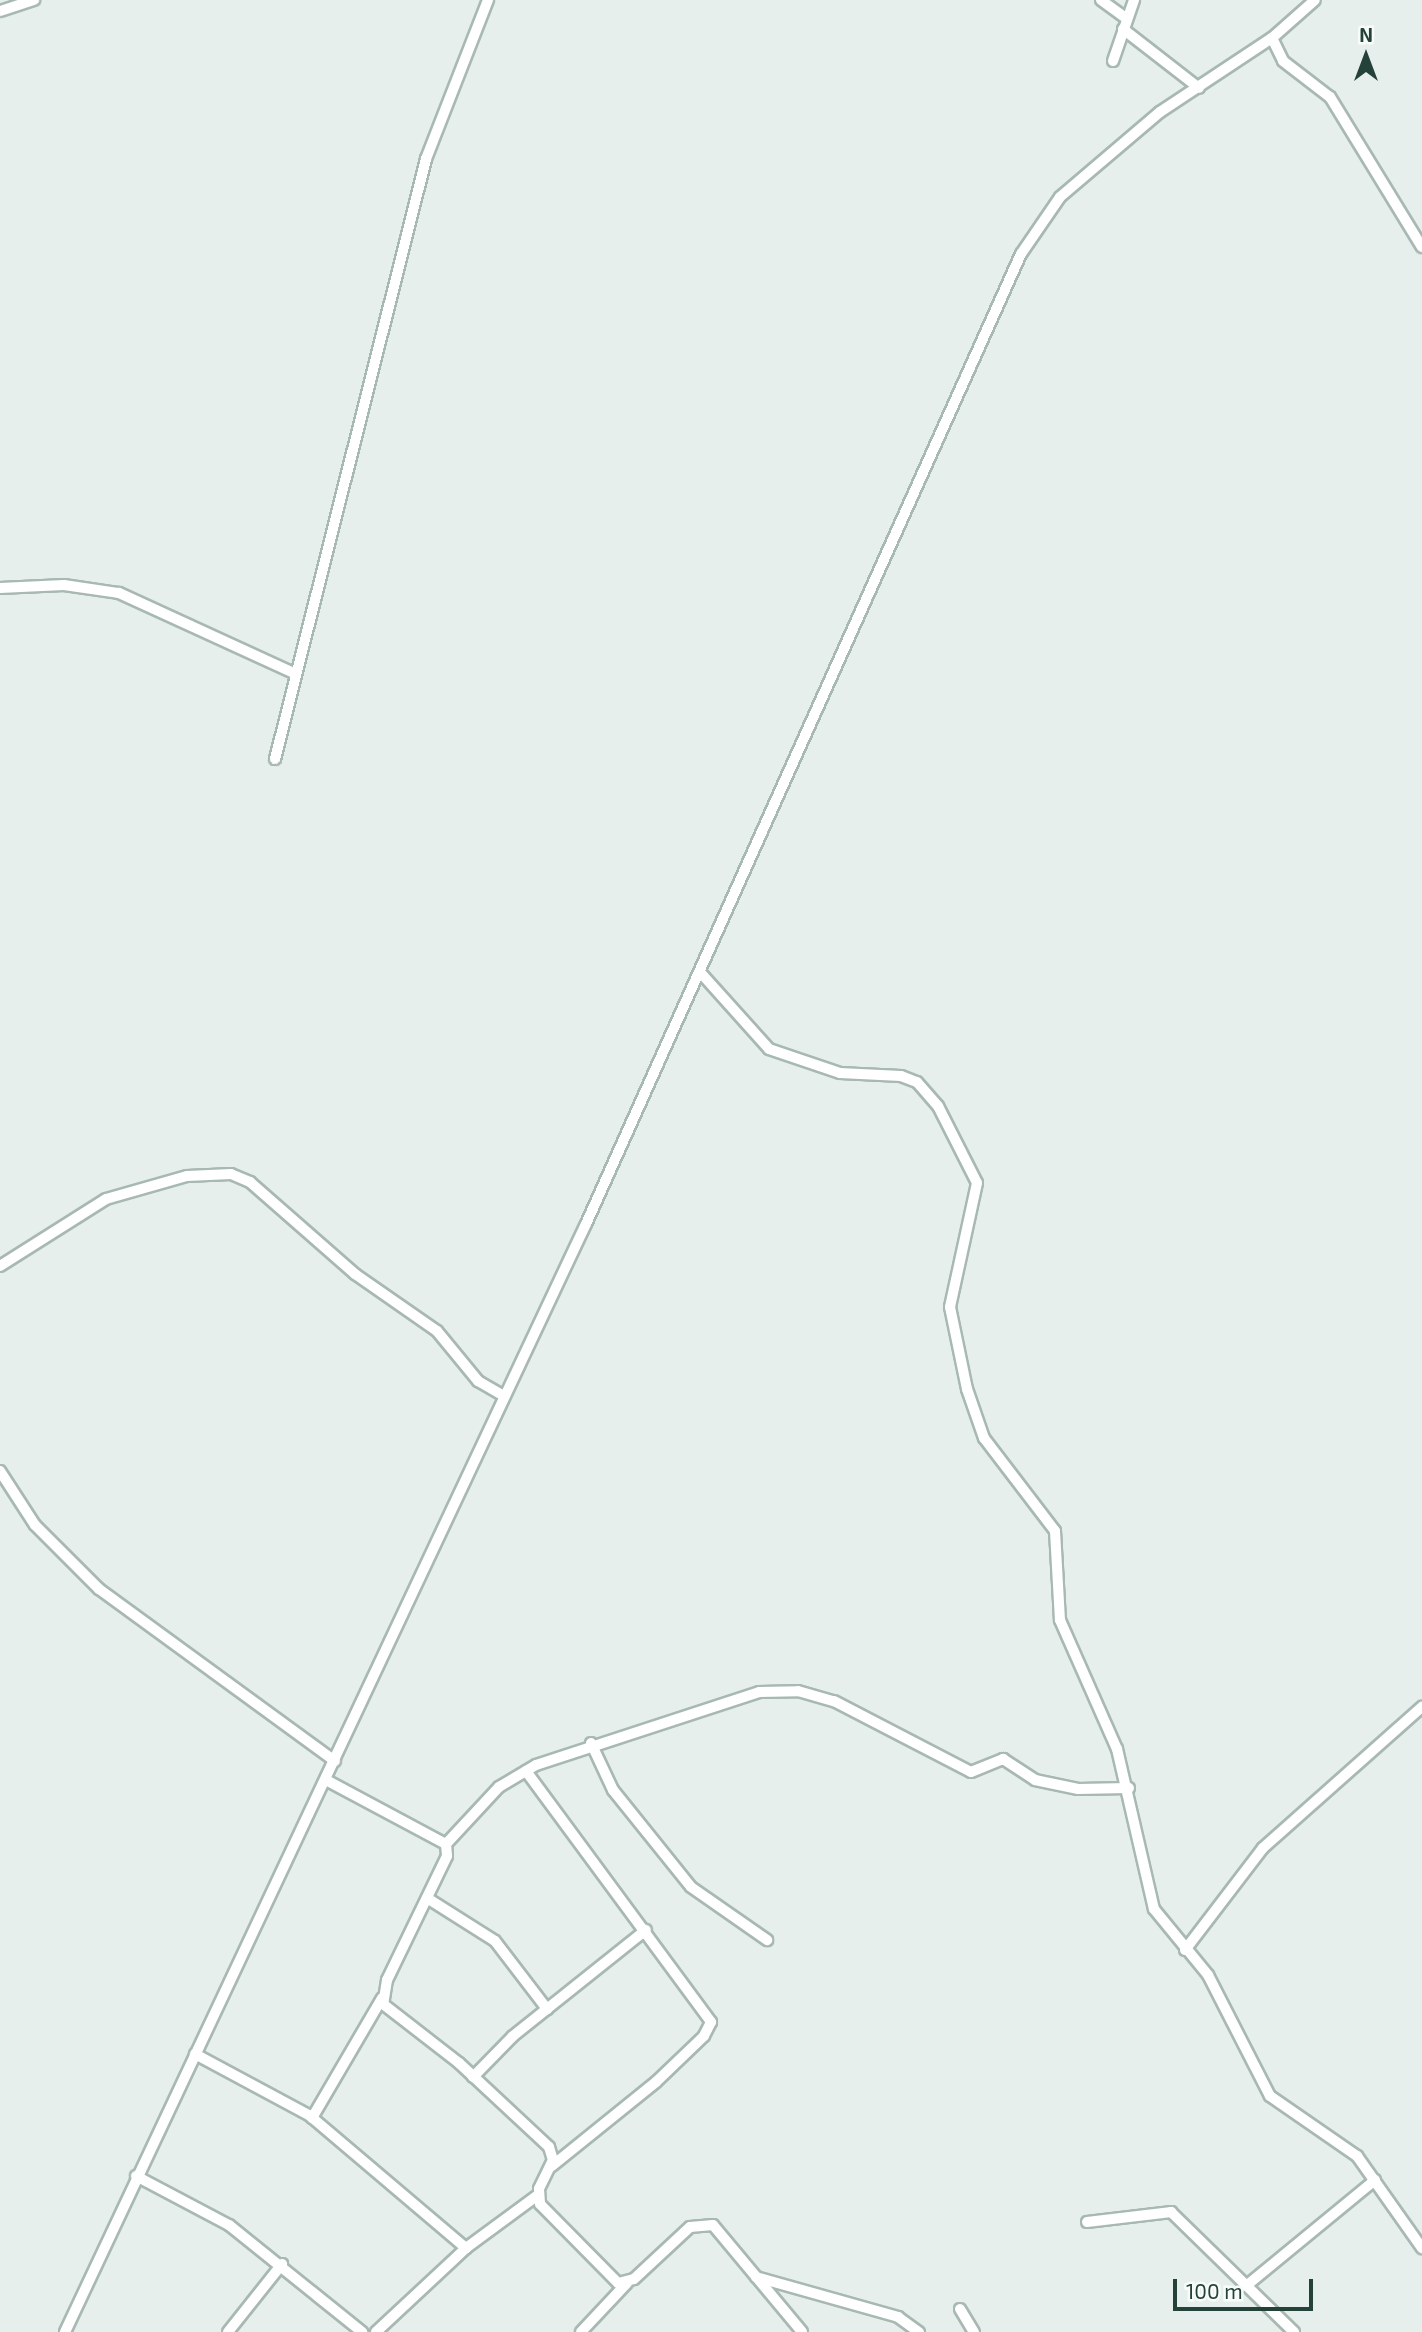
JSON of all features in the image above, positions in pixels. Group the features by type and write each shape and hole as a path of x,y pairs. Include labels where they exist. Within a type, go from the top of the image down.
{"street":[{"path":"0,11 34,0"},
{"path":"275,759 293,673 426,159 488,0"},
{"path":"1101,0 1199,88"},
{"path":"1113,61 1135,0"},
{"path":"65,2332 136,2176 335,1761 700,972 1030,236 1060,197 1160,112 1272,38 1315,0"},
{"path":"1272,38 1283,61 1329,97 1422,247"},
{"path":"0,588 64,585 119,593 293,673"},
{"path":"700,972 769,1049 840,1073 893,1074 917,1082 963,1150 977,1183 950,1307 967,1389 984,1438 1051,1523 1060,1620 1129,1788 1154,1909 1220,1995 1269,2096 1357,2156 1422,2248"},
{"path":"0,1266 106,1199 187,1176 231,1174 250,1182 355,1274 437,1331 478,1381 504,1395"},
{"path":"0,1471 35,1525 99,1589 335,1761"},
{"path":"312,2118 382,1998 427,1898 446,1843 483,1802 526,1771 590,1743 724,1698 798,1691 858,1713 971,1772 1003,1759 1052,1784 1129,1788"},
{"path":"1185,1950 1263,1848 1422,1707"},
{"path":"590,1743 613,1790 691,1887 767,1940"},
{"path":"376,2332 466,2248 538,2195 552,2166 656,2082 710,2027 707,2011 526,1771"},
{"path":"326,1780 446,1843"},
{"path":"427,1898 495,1941 547,2009"},
{"path":"473,2077 547,2009 646,1930"},
{"path":"382,1998 389,2014 429,2038 549,2147 552,2166"},
{"path":"195,2054 312,2118 466,2248"},
{"path":"136,2176 229,2225 282,2264 362,2332"},
{"path":"1246,2286 1375,2180"},
{"path":"538,2195 603,2273 627,2283"},
{"path":"1087,2222 1171,2212 1294,2332"},
{"path":"581,2332 627,2283 690,2227 706,2224 719,2228 802,2332"},
{"path":"228,2332 282,2264"},
{"path":"756,2277 898,2317 919,2332"},
{"path":"960,2309 974,2332"}]}
